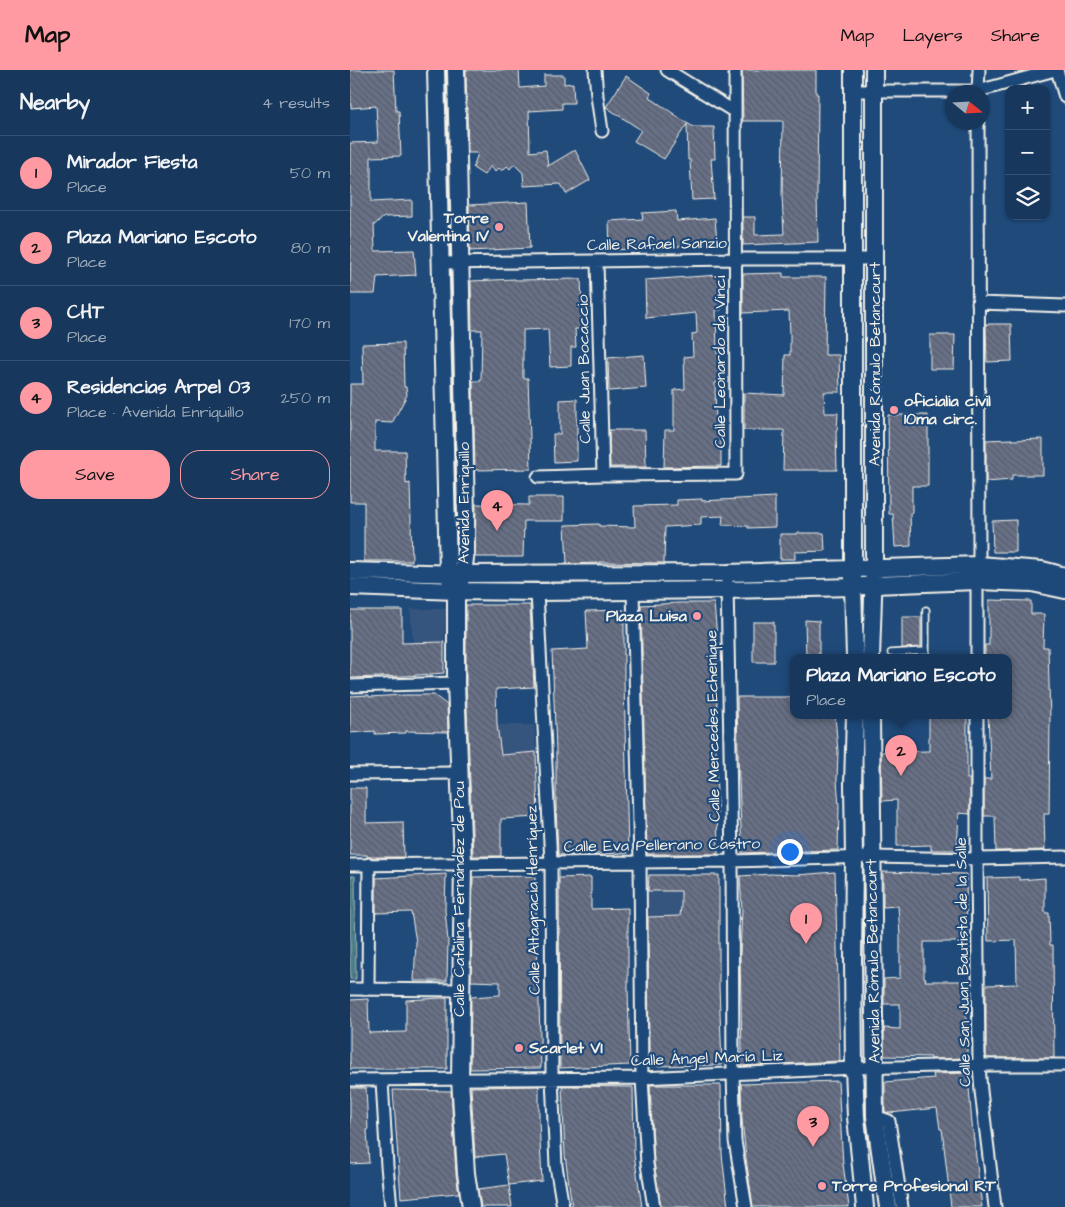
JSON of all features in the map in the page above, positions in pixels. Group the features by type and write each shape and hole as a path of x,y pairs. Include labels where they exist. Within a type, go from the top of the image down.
{"main road":[{"name":"Avenida Enriquillo","path":"436,70 440,263 456,591"},
{"name":"Avenida Enriquillo","path":"455,573 466,550 456,70"},
{"name":"Avenida Rómulo Betancourt","path":"853,70 855,654"},
{"name":"Avenida Rómulo Betancourt","path":"871,654 874,585 874,70"},
{"path":"350,571 727,573 874,568 978,573 1065,590"},
{"path":"350,587 537,592 727,590 854,587 978,573 1042,570 1065,576"},
{"name":"Calle Catalina Fernández de Pou","path":"456,591 458,773 463,863 460,1079 466,1173 472,1207"},
{"name":"Avenida Rómulo Betancourt","path":"855,719 853,784 854,1068 856,1117 865,1207"},
{"name":"Avenida Rómulo Betancourt","path":"871,719 875,1116 888,1207"}],"street":[{"path":"596,70 596,96 602,131"},
{"path":"667,70 735,112"},
{"name":"Calle Leonardo da Vinci","path":"603,475 736,474 735,70"},
{"path":"978,85 979,70"},
{"path":"990,89 1056,70 1065,96"},
{"path":"853,91 945,92"},
{"path":"977,654 978,130"},
{"name":"Calle Rafael Sanzio","path":"440,263 875,259"},
{"name":"Calle Juan Bocaccio","path":"597,262 603,475"},
{"path":"978,303 1065,306"},
{"path":"538,477 603,475"},
{"name":"Calle Mercedes Echenique","path":"727,573 735,1141 746,1207"},
{"path":"633,591 640,861 642,1078 647,1164 654,1207"},
{"name":"Calle Altagracia Henríquez","path":"537,592 551,862 552,1078 556,1166 563,1207"},
{"path":"350,686 456,683"},
{"name":"Calle San Juan Bautista de la Salle","path":"977,719 979,1065 995,1207"},
{"path":"350,774 458,773"},
{"name":"Calle Eva Pellerano Castro","path":"350,865 732,861 872,857 977,859 1065,857"},
{"path":"368,989 370,864"},
{"path":"350,988 461,990"},
{"name":"Calle Ángel María Liz","path":"350,1080 642,1078 874,1067 1065,1065"},
{"path":"382,1080 391,1207"},
{"path":"875,1116 889,1121 902,1207"}],"lane":[{"path":"891,653 926,651 926,610"}],"shaded area":[{"path":"410,609 446,609 444,642 413,642"},
{"path":"497,725 534,725 536,752 501,755"},
{"path":"647,891 681,891 681,916 647,917"}],"green space":[{"path":"350,876 355,876 356,979 350,979"}],"building":[{"path":"350,70 394,70 396,111 399,111 401,156 371,157 371,202 412,200 412,216 384,217 374,225 375,251 414,250 416,275 377,277 375,294 350,294 350,143 378,142 376,106 351,108"},
{"path":"466,70 519,70 520,88 544,86 544,75 564,75 564,84 573,83 574,103 562,103 562,109 529,111 530,152 546,150 548,166 575,150 590,180 566,194 561,184 524,186 523,173 514,164 510,169 507,166 502,171 499,168 495,172 491,166 484,175 473,168 478,153 468,153"},
{"path":"742,70 816,70 816,94 818,94 818,242 743,245 743,217 755,217 755,235 784,234 782,197 783,121 743,121"},
{"path":"626,76 651,93 649,97 693,127 714,127 715,159 711,159 714,199 692,200 687,124 664,159 634,141 641,130 606,107"},
{"name":"Torre Valentina IV","path":"528,202 530,248 470,251 469,205"},
{"path":"676,211 677,221 715,218 717,243 610,250 609,221 643,219 642,213"},
{"path":"783,273 783,277 826,277 825,355 839,355 840,392 824,392 825,413 838,413 836,431 837,470 783,470 784,430 744,430 744,393 784,395 785,355 790,355 790,334 789,311 743,313 743,274"},
{"path":"719,275 721,310 716,310 719,382 715,383 716,428 721,428 721,466 664,467 665,430 674,430 674,390 685,389 684,357 693,356 692,334 697,333 696,313 646,318 645,280"},
{"path":"581,279 583,329 575,329 576,347 571,347 571,366 550,367 548,329 523,330 523,378 528,378 531,469 475,470 473,381 481,381 482,330 472,330 471,281"},
{"path":"986,324 1011,324 1012,361 987,362"},
{"path":"930,335 955,335 954,369 930,369"},
{"path":"403,343 404,387 406,387 407,395 392,423 375,422 375,451 405,451 406,484 410,483 412,561 364,561 364,502 350,502 350,384 363,384 362,344"},
{"path":"644,355 646,388 609,391 608,358"},
{"path":"577,399 577,461 554,462 553,434 560,434 560,400"},
{"path":"888,415 928,415 928,486 912,486 912,513 910,513 911,546 895,547 893,514 889,514"},
{"path":"609,430 645,430 646,467 610,467"},
{"path":"1043,439 1043,475 1012,475 1012,480 986,482 986,440"},
{"path":"529,497 564,497 564,521 524,521 523,557 475,557 476,504 529,505"},
{"path":"775,497 775,527 748,528 748,526 722,525 723,516 701,517 701,525 665,527 664,563 600,562 567,564 565,525 599,524 599,526 635,527 634,506 677,505 677,500 702,499 702,501"},
{"path":"1016,520 1016,552 993,552 992,521"},
{"path":"824,533 825,551 795,552 795,559 780,559 780,534"},
{"path":"989,600 1031,601 1031,614 1044,614 1043,647 1048,647 1050,720 1049,814 1044,814 1045,850 996,851 995,816 984,816 984,779 991,779 988,719 1012,719 1012,654 985,654 985,645 989,645"},
{"path":"714,603 718,649 716,748 718,854 647,854 641,605"},
{"path":"466,605 530,605 534,687 496,689 497,725 501,755 536,752 538,817 501,819 501,856 473,856 466,683"},
{"path":"350,610 402,610 402,643 444,642 444,673 350,678"},
{"path":"624,610 628,853 558,855 552,651 588,649 586,611"},
{"path":"902,617 921,617 921,647 902,648"},
{"path":"805,620 819,621 819,654 806,654"},
{"path":"753,622 774,622 774,662 753,662"},
{"path":"369,695 369,697 434,695 447,705 448,732 406,731 406,733 375,734 375,731 350,733 350,696"},
{"path":"737,697 790,697 790,719 835,719 838,752 838,850 742,853"},
{"path":"929,719 967,719 967,779 970,779 970,814 959,813 957,850 931,850 931,845 897,846 897,800 882,801 881,752 929,751"},
{"path":"350,788 366,788 366,823 403,822 404,857 350,855"},
{"path":"835,872 840,1061 741,1066 740,954 742,909 740,876"},
{"path":"883,872 966,874 967,942 924,942 924,978 926,978 925,981 966,981 967,1058 931,1059 931,1057 884,1056 884,1028 900,1029 900,1004 884,1004 884,979 900,978 900,936 898,906 883,907"},
{"path":"446,874 447,981 414,981 416,942 411,912 376,913 376,878"},
{"path":"649,875 719,875 719,986 722,1065 649,1066 648,917 680,916 681,891 648,891"},
{"path":"535,876 541,1068 470,1069 471,997 500,995 500,982 471,981 473,877"},
{"path":"591,877 591,909 628,908 630,1065 560,1068 559,878"},
{"path":"1019,877 1019,880 1045,878 1045,913 1049,913 1050,945 1053,945 1054,1058 986,1058 986,985 1017,984 1016,940 988,941 987,878"},
{"path":"447,998 447,1069 350,1069 350,1000 368,999 369,1033 406,1032 406,1000"},
{"path":"967,1073 982,1207 951,1207 942,1129 940,1129 937,1108 885,1112 885,1082 934,1078 933,1074"},
{"path":"838,1081 843,1164 849,1207 753,1207 742,1119 741,1084"},
{"path":"650,1085 721,1085 722,1154 728,1207 661,1207 654,1163"},
{"path":"539,1086 542,1181 509,1185 504,1154 475,1157 471,1087"},
{"path":"562,1086 633,1087 634,1154 642,1207 572,1207 565,1155"},
{"path":"350,1088 366,1088 369,1163 350,1164"},
{"path":"393,1090 451,1091 456,1174 459,1193 401,1198"},
{"path":"509,1185 512,1207 481,1207 478,1189"}],"place":[{"name":"Torre Valentina IV","path":"499,227"},
{"name":"oficialia civil 10ma circ.","path":"894,410"},
{"name":"Residencias Arpel 03","path":"497,531"},
{"name":"Plaza Luisa","path":"697,616"},
{"name":"Plaza Mariano Escoto","path":"901,776"},
{"name":"Mirador Fiesta","path":"806,944"},
{"name":"Scarlet VI","path":"519,1048"},
{"name":"CHT","path":"813,1147"},
{"name":"Torre Profesional RT","path":"822,1186"}]}
